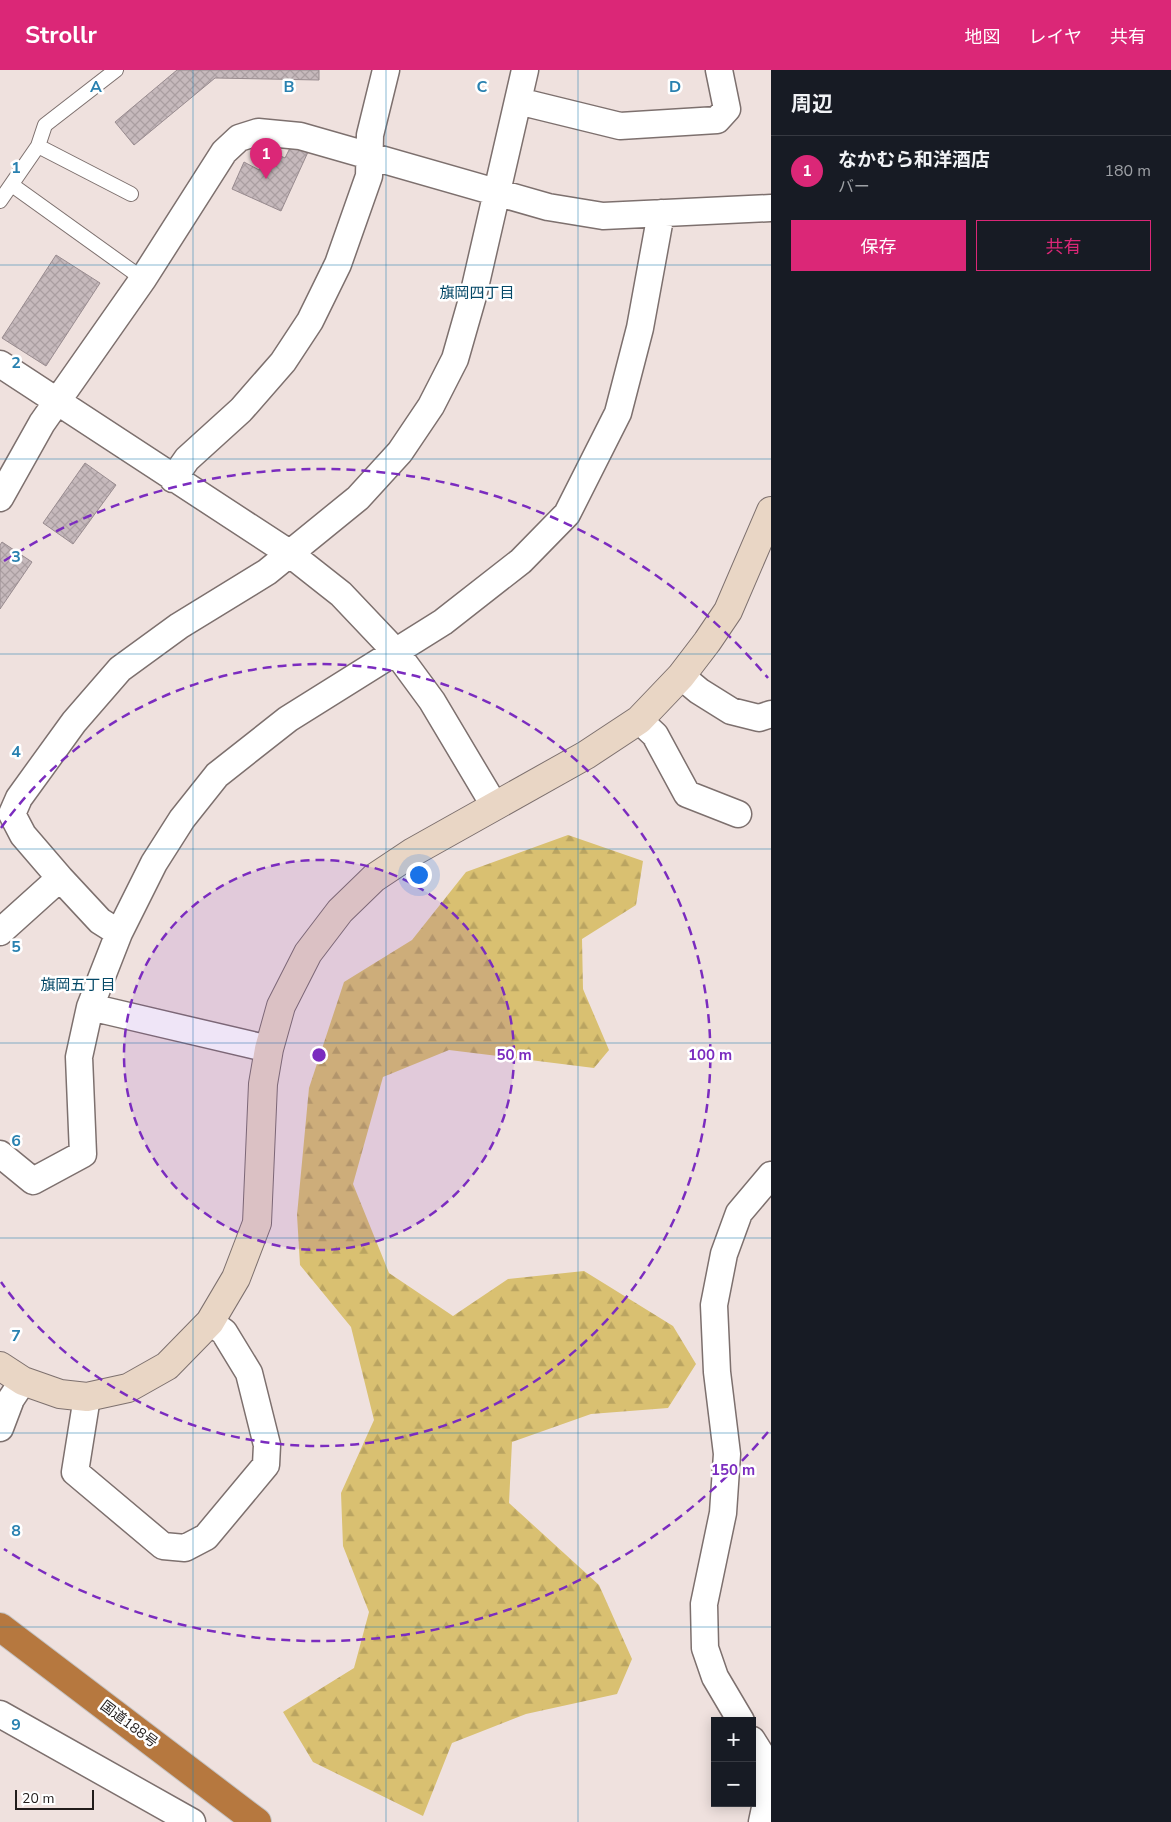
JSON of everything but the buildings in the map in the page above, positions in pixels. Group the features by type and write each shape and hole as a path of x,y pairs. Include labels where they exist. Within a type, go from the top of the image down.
{"highway":[{"name":"国道188号","path":"0,1627 257,1822"}],"street":[{"path":"173,479 187,458 241,410 284,362 310,321 338,264 369,176 370,135 386,70"},
{"path":"119,933 100,921 60,878 6,813 74,722 120,669 179,626 267,572 358,498 400,452 431,406 455,359 473,296 525,70"},
{"path":"518,101 620,126 717,120 728,109 719,70"},
{"path":"0,498 42,423 143,279 224,152 239,138 258,132 300,136 548,207 603,216 771,208"},
{"path":"0,1154 33,1181 83,1154 79,1057 90,1007 119,933 154,863 182,820 216,775 288,719 443,622 521,561 567,514 618,413 640,328 661,213"},
{"path":"0,364 289,554 341,594 396,652 432,700 494,805"},
{"path":"0,1366 23,1381 60,1394 87,1397 128,1388 167,1366 210,1322 236,1278 257,1223 263,1084 269,1049 281,1006 308,953 340,911 374,878 413,852 494,805 586,755 639,720 681,676 728,611 771,510"},
{"path":"681,676 699,691 731,711 759,718 771,714"},
{"path":"639,720 655,735 687,794 738,814"},
{"path":"0,932 60,878"},
{"path":"90,1007 269,1049"},
{"path":"739,1717 715,1676 704,1648 704,1604 723,1513 727,1454 716,1372 714,1305 724,1254 739,1213 771,1175"},
{"path":"87,1397 75,1472 163,1546 185,1548 206,1537 266,1464 267,1445 249,1373 224,1332 210,1322"},
{"path":"0,1428 11,1399 23,1381"},
{"path":"0,1714 192,1822"},
{"path":"756,1746 764,1759 769,1789 762,1822"}],"lane":[{"path":"0,202 38,146 45,125 116,70"},
{"path":"38,146 131,194"},
{"path":"12,185 143,279"}],"green space":[{"path":"568,835 643,861 636,905 582,939 583,989 609,1050 594,1068 449,1050 383,1077 353,1184 389,1273 453,1316 508,1279 584,1271 673,1326 696,1364 668,1408 591,1414 512,1442 509,1503 599,1585 632,1659 617,1694 526,1714 452,1743 423,1816 313,1762 283,1712 354,1668 369,1612 343,1546 341,1493 374,1420 351,1327 300,1265 297,1215 309,1088 344,982 412,940 466,872"}],"place":[{"name":"なかむら和洋酒店","path":"266,179"}],"district":[{"name":"旗岡四丁目","path":"477,293"},
{"name":"旗岡五丁目","path":"78,985"}]}
